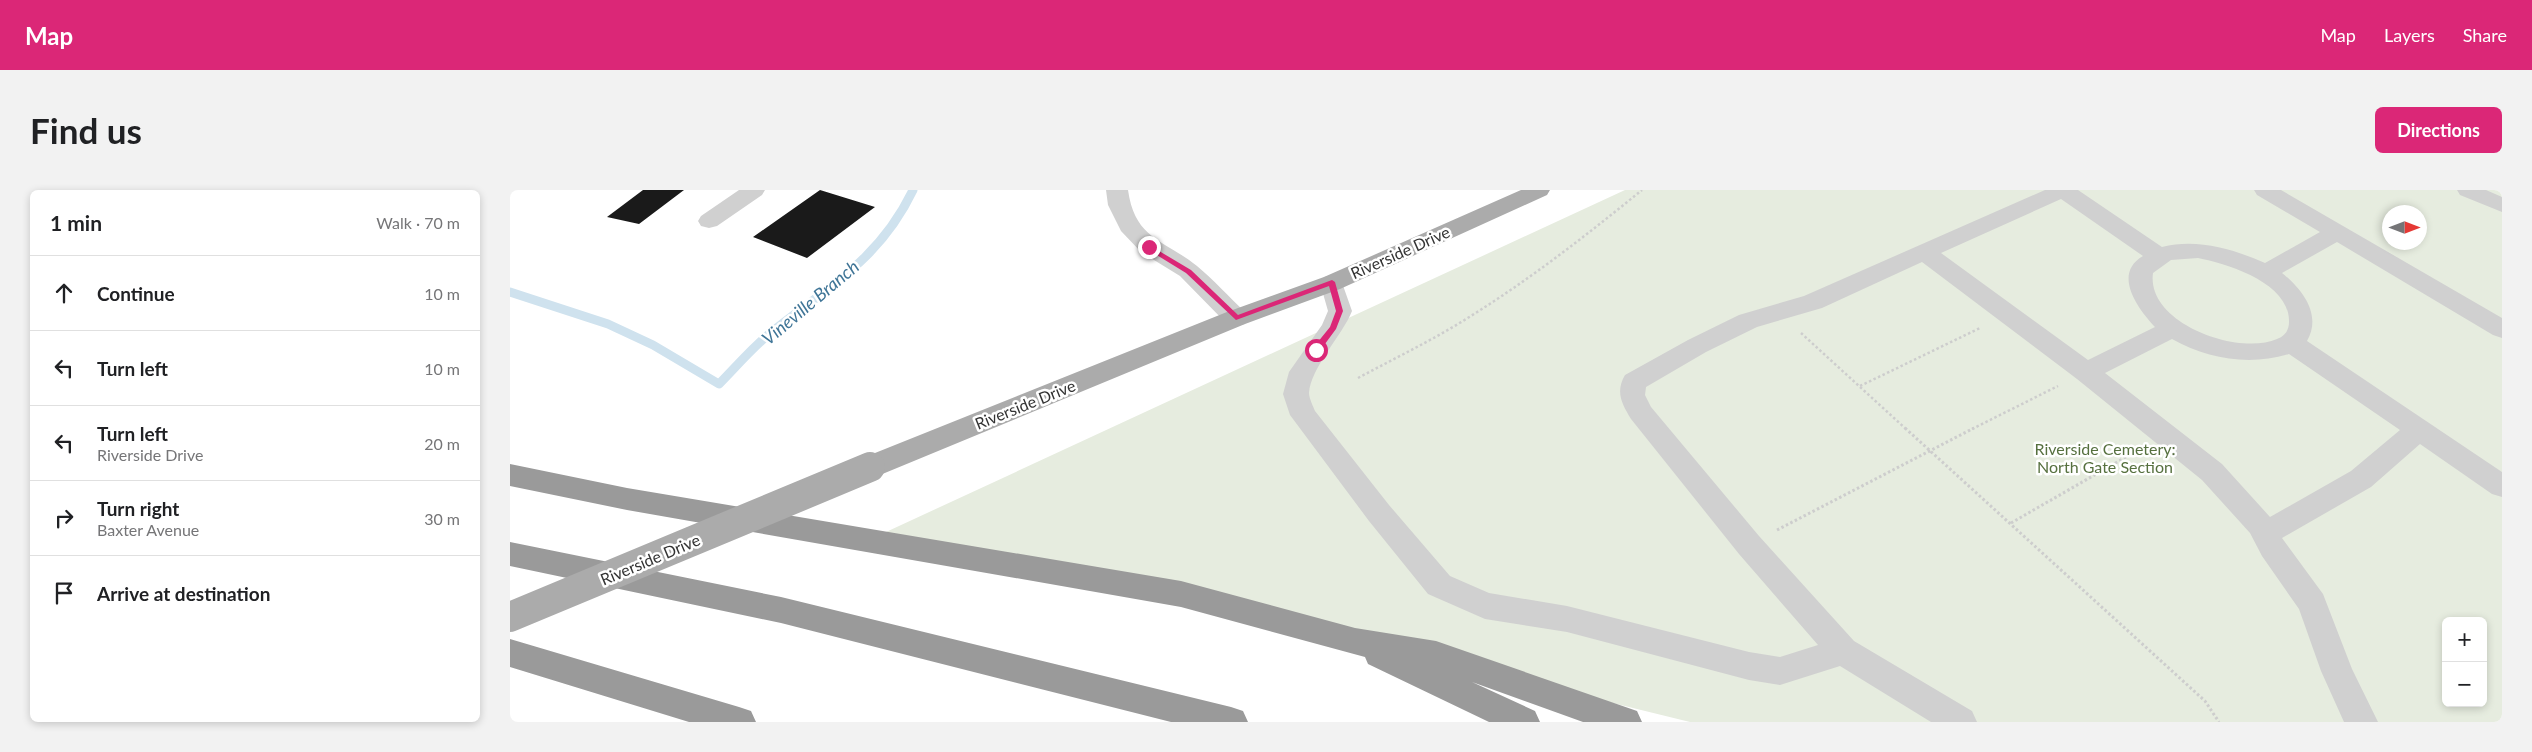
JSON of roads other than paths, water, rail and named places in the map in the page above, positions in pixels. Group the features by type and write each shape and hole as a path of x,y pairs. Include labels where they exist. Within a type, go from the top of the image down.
{"highway":[{"path":"510,475 637,501 1181,594 1355,642 1436,655 1625,722"},
{"path":"510,554 781,610 1231,722"},
{"path":"1355,642 1523,722"},
{"path":"510,653 739,722"}],"main road":[{"name":"Riverside Drive","path":"510,617 870,467 1236,318 1332,282 1539,190"}],"street":[{"path":"709,222 754,190"},
{"path":"1117,190 1119,205 1129,226 1149,247 1188,271 1236,318"},
{"path":"1960,722 1843,651 1749,545 1640,412 1632,395 1634,382 1748,321 1813,302 2063,190 2159,256"},
{"path":"2265,190 2502,329"},
{"path":"2468,190 2502,205"},
{"path":"2265,273 2336,233"},
{"path":"2190,251 2220,255 2244,262 2265,273 2284,287 2296,302 2302,318 2301,331 2292,343 2274,350 2250,353 2224,349 2197,340 2173,328 2154,312 2142,295 2139,279 2145,266 2159,256 2190,251"},
{"path":"1924,252 2086,372 2212,472 2260,525 2312,603 2337,671 2361,722"},
{"path":"1332,282 1340,311 1333,328 1302,372 1296,394 1298,401 1303,414 1379,512 1439,585 1485,606 1566,619 1749,666 1780,671 1843,651"},
{"path":"2086,372 2173,328"},
{"path":"2292,343 2502,486"},
{"path":"2265,534 2361,479 2419,429"}],"waterway":[{"name":"Vineville Branch","path":"510,292 608,324 653,345 719,384 761,341 850,272 884,236 913,190"}],"park label":[{"name":"Riverside Cemetery: North Gate Section","path":"2105,457"}]}
